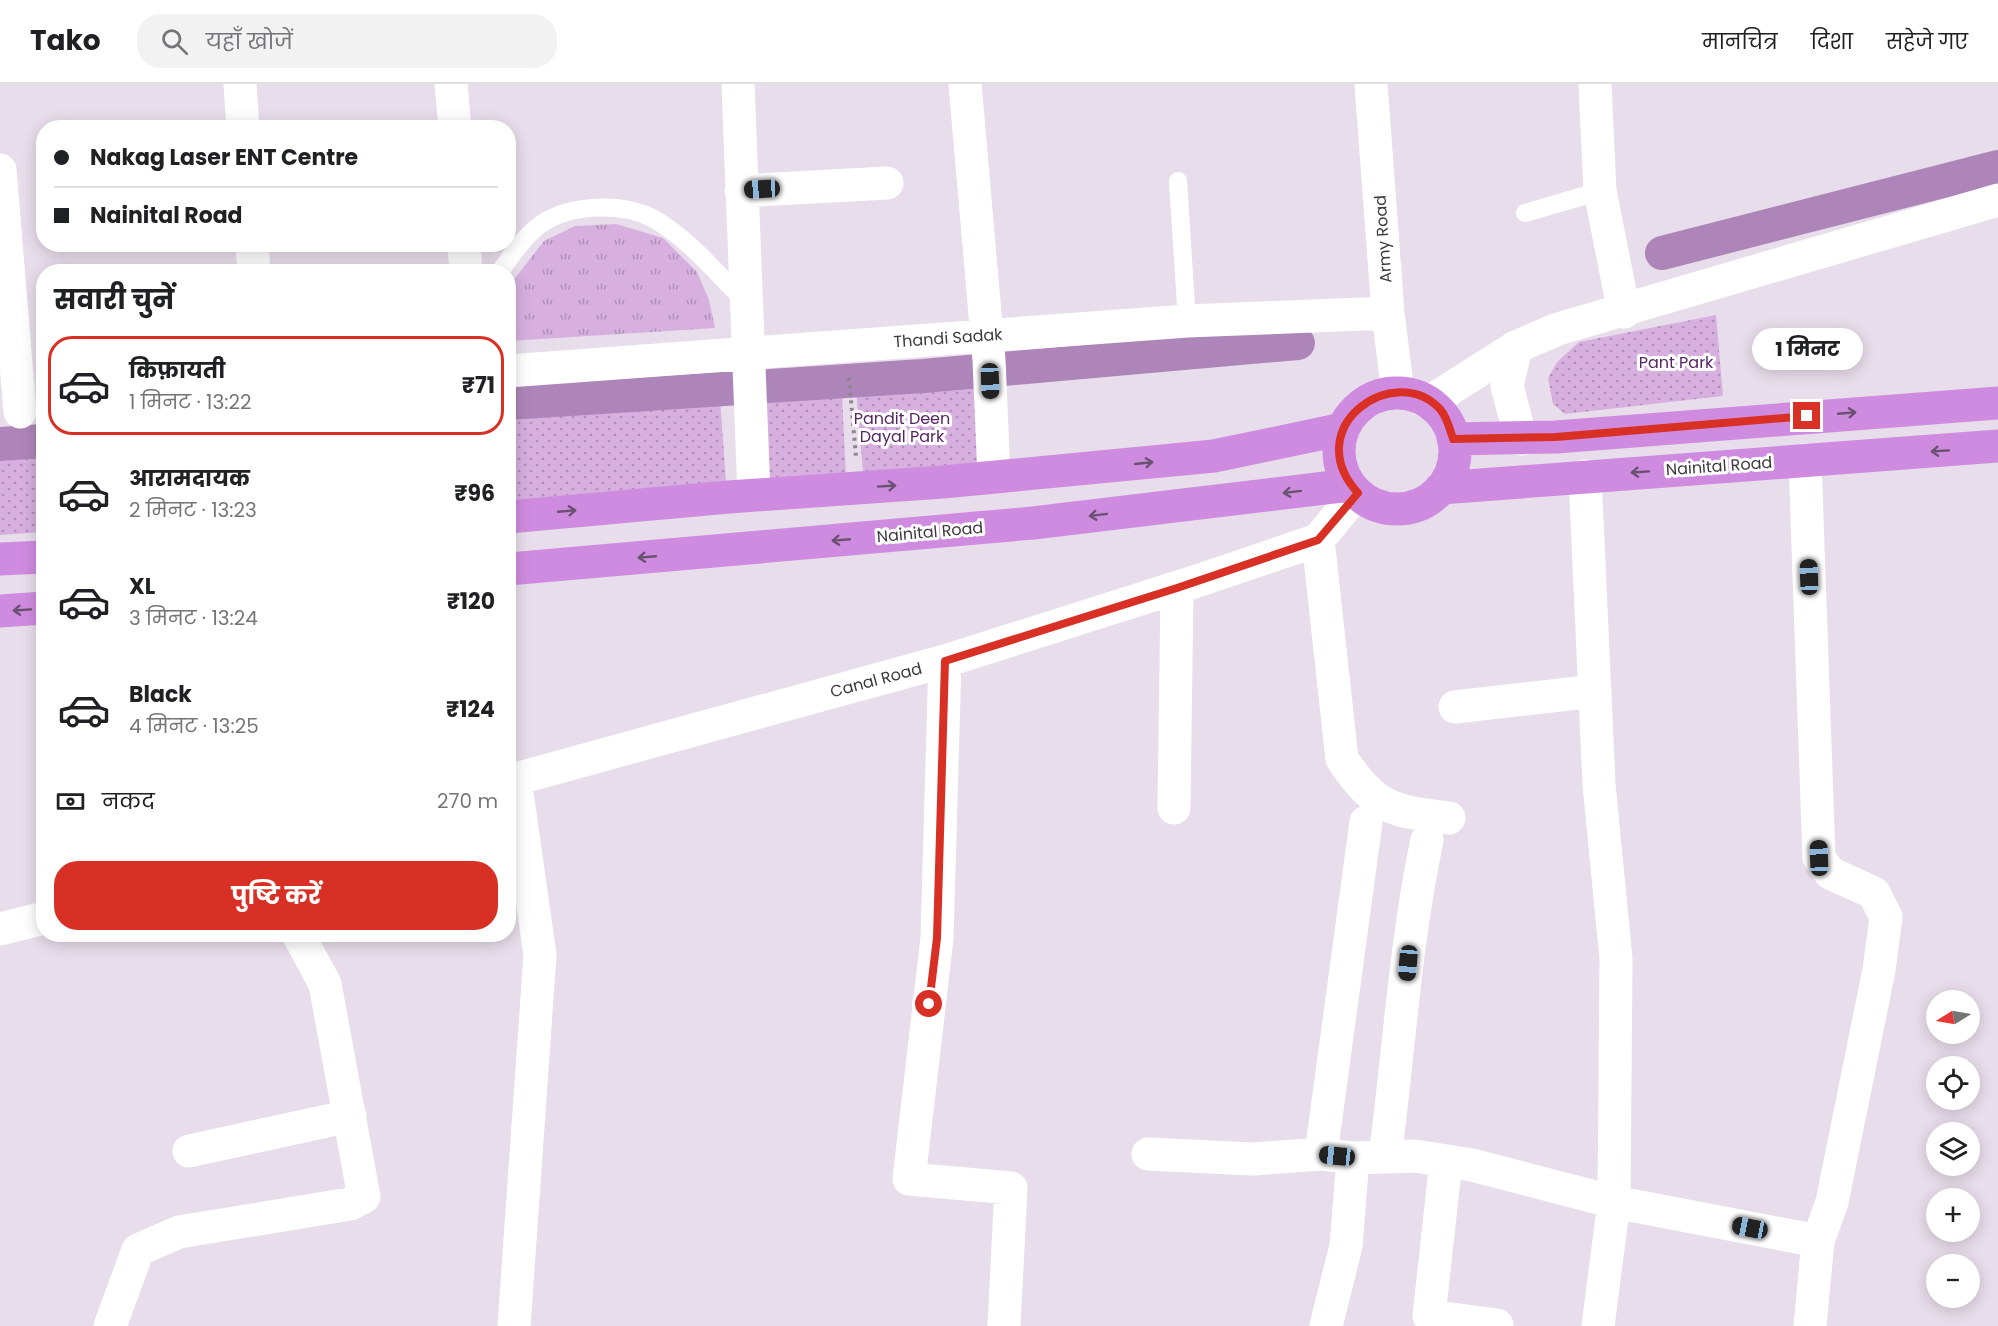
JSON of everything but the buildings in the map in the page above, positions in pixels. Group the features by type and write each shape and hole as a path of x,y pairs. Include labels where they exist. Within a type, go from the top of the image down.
{"highway":[{"path":"1398,393 1431,401 1441,411 1453,439 1452,467 1441,488 1420,504 1404,508 1387,508 1371,503 1354,489 1340,464 1339,446 1343,429 1352,414 1365,403 1381,395 1398,393"},
{"path":"1453,439 1521,439 1998,403"},
{"path":"516,516 994,477 1214,456 1343,429"},
{"name":"Nainital Road","path":"1441,488 1998,446"},
{"name":"Nainital Road","path":"516,568 1033,523 1354,489"},
{"path":"754,495 757,547"},
{"path":"0,559 36,557"},
{"path":"0,612 36,609"}],"street":[{"path":"240,84 242,120"},
{"path":"451,84 454,120"},
{"path":"738,84 754,495"},
{"path":"965,84 988,359 994,477"},
{"name":"Army Road","path":"1371,84 1388,313 1398,393"},
{"path":"1594,84 1600,191 1624,312"},
{"path":"0,170 5,299 21,412"},
{"path":"741,190 887,183"},
{"path":"1431,401 1516,347 1558,329 1624,312 1998,200"},
{"name":"Thandi Sadak","path":"516,371 749,376 988,359 1187,321 1388,313"},
{"path":"1516,347 1507,386 1521,439"},
{"path":"1805,460 1819,858 1830,873 1874,893 1886,917 1879,970 1832,1202 1818,1241 1810,1326"},
{"path":"1585,476 1599,784 1616,959 1614,1202 1598,1326"},
{"path":"1354,489 1318,540 1342,759 1362,789 1398,812 1438,829 1414,902 1400,1045 1385,1157"},
{"name":"Canal Road","path":"516,779 945,661 1177,588 1318,540"},
{"path":"1174,808 1177,588"},
{"path":"945,661 937,938 909,1179 1011,1188 1004,1326"},
{"path":"1455,706 1595,690"},
{"path":"514,1326 540,955 516,805"},
{"path":"1321,1154 1366,822"},
{"path":"0,929 36,920"},
{"path":"110,1326 138,1250 179,1232 350,1204 364,1197 325,984 302,942"},
{"path":"189,1151 350,1116"},
{"path":"1148,1154 1253,1159 1321,1154 1353,1158 1415,1156 1472,1165 1614,1202 1818,1241"},
{"path":"1326,1326 1346,1245 1353,1158"},
{"path":"1446,1161 1429,1316 1497,1325"}],"lane":[{"path":"1178,181 1187,321"},
{"path":"1525,213 1600,191"},
{"path":"516,252 529,235 547,220 578,210 623,209 653,218 689,244 746,303"},
{"path":"506,264 516,252"}],"path":[{"path":"849,378 859,488"}],"green space":[{"path":"616,224 663,238 697,272 709,300 715,328 516,341 516,277 544,241 575,226"},
{"name":"Pant Park","path":"1716,315 1723,396 1565,414 1553,404 1548,378 1557,362 1579,342"},
{"name":"Pandit Deen Dayal Park","path":"976,381 982,463 863,472 856,389"},
{"path":"842,395 846,476 763,482 760,399"},
{"path":"720,399 726,481 516,501 516,415"},
{"path":"36,458 36,532 0,535 0,461"}],"waterway":[{"path":"1662,253 1998,167"},
{"path":"516,402 923,376 1298,343"},
{"path":"0,444 36,442"}],"route":[{"path":"929,1004 937,938 945,661 1177,588 1318,540 1358,493 1350,485 1340,464 1339,446 1343,429 1352,414 1365,403 1381,395 1398,393 1414,395 1431,401 1441,411 1453,439 1556,437 1807,416"}]}
